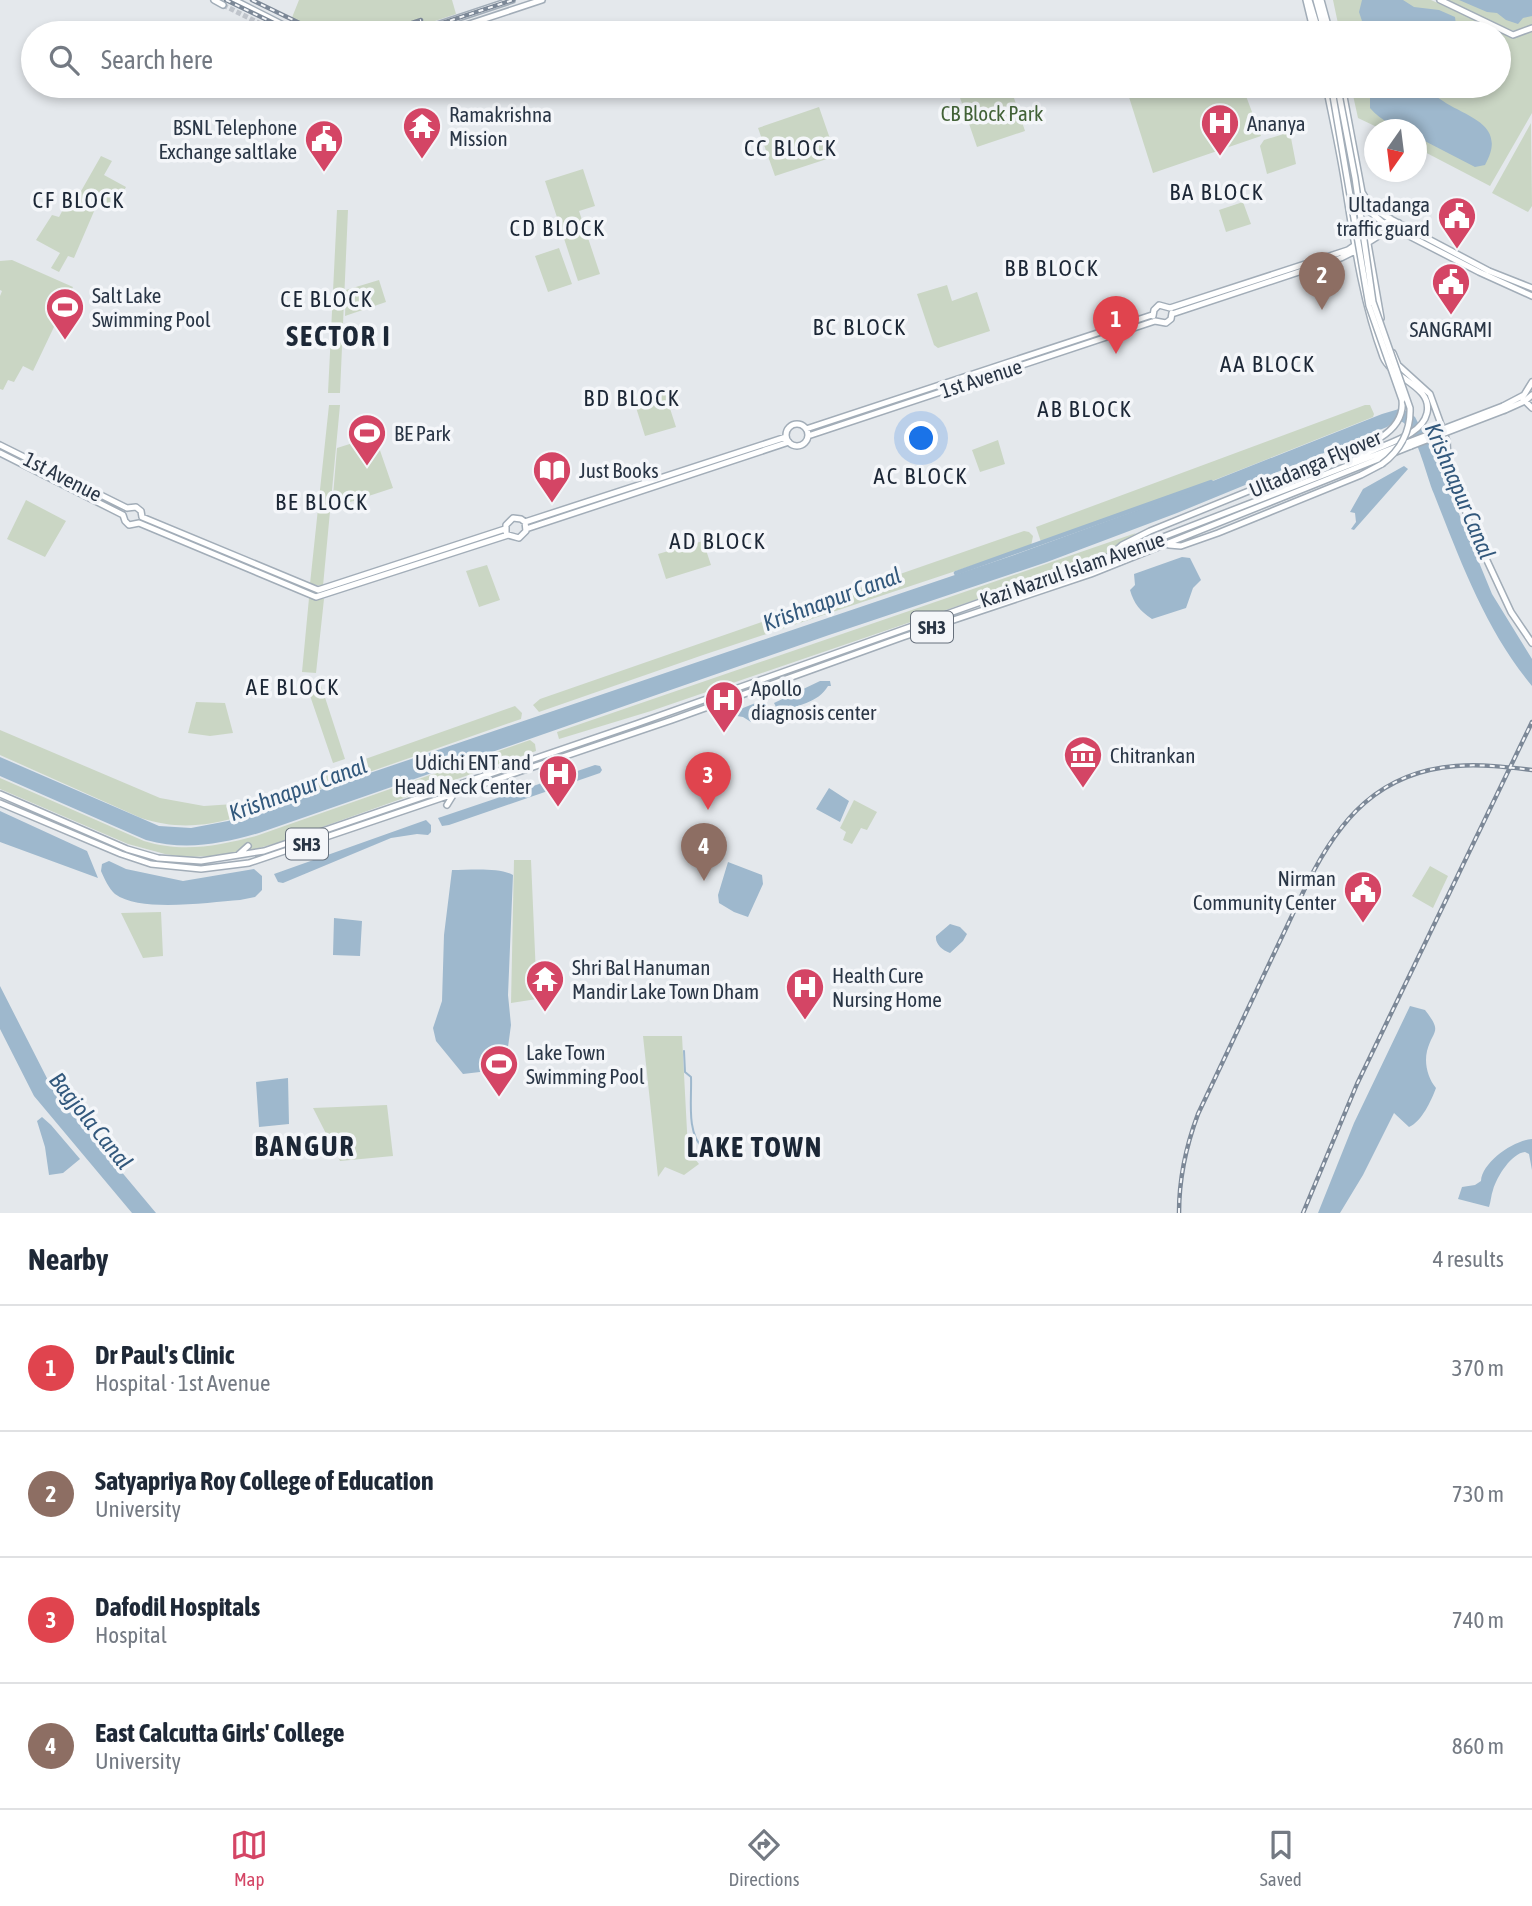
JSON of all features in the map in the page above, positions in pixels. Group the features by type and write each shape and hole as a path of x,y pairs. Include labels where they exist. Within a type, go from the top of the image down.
{"main road":[{"path":"214,0 223,5"},
{"path":"234,0 275,21"},
{"path":"449,21 512,0"},
{"path":"478,21 542,0"},
{"path":"1308,0 1313,21"},
{"path":"1318,0 1324,21"},
{"path":"1440,0 1485,21"},
{"path":"1511,33 1532,28"},
{"path":"1331,98 1354,249 1368,312 1390,370 1415,386 1428,407 1423,423 1407,435 1362,454 1348,465"},
{"name":"Ultadanga Flyover","path":"1108,557 1122,545 1150,531 1377,440 1392,429 1401,415 1402,402 1398,386 1376,330 1366,292 1336,98"},
{"name":"Ultadanga Flyover","path":"1166,545 1181,546 1218,533 1373,469 1393,455 1403,441 1410,412 1408,399 1385,341 1372,296 1355,178 1337,98"},
{"path":"1342,98 1362,192 1370,206 1389,221"},
{"path":"1346,190 1365,209 1502,284 1532,296"},
{"path":"1367,241 1389,221"},
{"path":"1171,311 1171,318 1166,323 1154,318 1154,310 1159,305 1171,311 1354,249 1397,226"},
{"path":"1397,226 1489,271 1532,288"},
{"path":"1367,241 1378,306 1398,365 1430,394 1447,440 1448,461 1469,524 1511,612 1532,643"},
{"name":"1st Avenue","path":"807,432 1154,318"},
{"path":"1523,399 1532,382"},
{"path":"1523,399 1532,395"},
{"path":"1523,399 1532,408"},
{"name":"Kazi Nazrul Islam Avenue","path":"0,803 151,864 184,869 249,863 1091,573 1523,399"},
{"path":"800,424 807,432 806,441 799,446 788,439 788,429 794,425 800,424"},
{"path":"525,526 518,518 513,518 507,522 507,532 512,538 519,538 525,526 788,439"},
{"name":"1st Avenue","path":"0,444 127,508"},
{"name":"Kazi Nazrul Islam Avenue","path":"0,794 127,849 158,858 201,861 235,857 280,846 342,820 694,704 783,670 1108,557 1410,444"},
{"path":"0,453 123,515"},
{"path":"139,523 141,511 136,507 127,508 123,515 129,525 139,523 313,596 325,596 507,532"},
{"path":"142,517 314,589 329,588 414,563"},
{"path":"205,552 208,545"},
{"path":"264,577 267,570"},
{"path":"1091,573 1093,581"},
{"path":"313,596 314,589"},
{"path":"694,704 698,710"},
{"path":"447,805 455,792"},
{"path":"342,820 346,830"},
{"path":"235,857 248,846"}],"green space":[{"path":"299,0 452,0 456,14 435,21 291,20"},
{"path":"1333,0 1431,0 1477,21 1337,21"},
{"path":"1443,0 1532,0 1532,113 1490,186 1427,153 1427,119 1364,121 1358,118 1354,98 1511,98 1511,34 1520,31 1511,30 1511,21 1489,21"},
{"name":"CB Block Park","path":"960,98 1014,98 1025,131 977,147"},
{"path":"1129,98 1247,98 1261,136 1153,173"},
{"path":"819,107 836,156 775,176 758,128"},
{"path":"1531,123 1532,206 1528,212 1492,193"},
{"path":"1287,133 1291,138 1296,164 1267,174 1260,146 1264,140"},
{"path":"101,156 112,161 104,175 126,187 114,208 98,202 74,258 68,256 59,272 51,268 60,253 36,240 52,215 59,217 66,204 72,207"},
{"path":"583,169 595,206 579,211 600,274 578,281 545,181"},
{"path":"1243,202 1251,224 1226,232 1219,210"},
{"path":"337,210 348,210 340,393 328,393"},
{"path":"559,248 572,284 548,292 535,256"},
{"path":"12,260 73,287 33,371 23,366 14,382 8,380 3,390 0,389 0,261"},
{"path":"379,280 386,302 345,316 346,290"},
{"path":"947,285 952,301 977,292 990,331 938,348 934,345 917,294"},
{"path":"663,387 676,427 645,436 634,401 638,396"},
{"path":"329,405 340,405 323,586 310,584"},
{"path":"1370,405 1373,417 1212,481 1041,542 1036,527"},
{"path":"375,436 393,488 332,508 337,448"},
{"path":"998,440 1005,464 980,472 972,450"},
{"path":"26,500 66,521 45,557 7,539"},
{"path":"1024,531 1033,536 1031,546 539,712 533,705 540,699"},
{"path":"1136,533 1106,555 651,711 559,739 557,732"},
{"path":"703,541 711,565 666,579 658,554"},
{"path":"487,565 500,600 479,607 466,571"},
{"path":"309,598 324,599 316,673 302,672"},
{"path":"304,678 320,682 345,759 333,763"},
{"path":"196,702 225,703 233,733 210,736 188,733"},
{"path":"515,706 522,713 521,719 292,799 289,786"},
{"path":"0,730 160,798 204,806 234,804 238,817 189,825 165,824 141,818 0,755"},
{"path":"530,740 535,744 536,751 280,842 245,852 216,856 184,857 128,844 0,789 0,778 144,841 172,847 200,847 256,836"},
{"path":"854,800 877,812 867,830 861,828 852,844 843,840 846,832 840,828"},
{"path":"514,860 531,860 537,999 511,1003"},
{"path":"1430,866 1448,876 1433,908 1412,896"},
{"path":"161,912 163,956 143,958 121,913"},
{"path":"643,1036 682,1036 688,1150 699,1164 684,1175 665,1167 658,1177"},
{"path":"387,1105 393,1156 340,1161 313,1108"}],"water":[{"path":"1362,0 1403,0 1414,7 1439,10 1455,17 1456,21 1362,21 1359,12"},
{"path":"1459,0 1532,0 1532,16 1523,18 1518,24 1497,13 1487,12"},
{"path":"1370,98 1439,98 1484,126 1491,136 1491,149 1485,165 1475,167 1427,142 1427,119 1379,117 1370,108"},
{"path":"1399,409 1415,417 1434,453 1492,594 1532,659 1532,686 1501,642 1488,618 1454,544 1414,439 1405,424 1396,420 1387,427 1177,513 1047,562 245,837 189,846 146,840 0,776 0,757 159,826 191,828 228,821 1014,555 1165,500"},
{"path":"1404,466 1408,469 1354,530 1351,529 1356,522 1355,513 1350,512 1363,489"},
{"path":"1182,557 1190,558 1201,580 1193,588 1186,608 1152,619 1138,607 1130,590 1135,585 1134,574"},
{"path":"820,681 830,681 831,686 813,700 778,711 774,703"},
{"path":"763,700 772,713 751,722 737,716 733,721 720,724 718,718"},
{"path":"595,765 600,766 600,773 449,825 442,826 438,818 441,817"},
{"path":"829,788 849,801 840,822 816,809"},
{"path":"0,811 87,851 98,878 0,842"},
{"path":"426,820 431,825 428,835 391,838 283,883 278,882 274,874"},
{"path":"109,861 126,869 183,881 254,869 262,876 262,890 255,897 240,900 176,905 141,903 127,900 111,889 101,871 102,864"},
{"path":"728,862 762,875 763,884 748,917 719,903 718,895"},
{"path":"452,870 492,870 513,875 508,995 511,1025 505,1069 463,1074 436,1041 433,1028 442,1001 444,935"},
{"path":"334,918 362,921 360,956 333,955"},
{"path":"950,924 960,927 967,934 950,953 940,946 936,936"},
{"path":"0,986 53,1090 156,1213 132,1213 34,1096 0,1029"},
{"path":"1410,1006 1425,1010 1435,1027 1426,1056 1427,1071 1436,1088 1432,1099 1422,1115 1409,1127 1394,1113 1363,1175 1340,1213 1318,1213 1354,1123"},
{"path":"288,1078 289,1124 259,1127 256,1082"},
{"path":"42,1117 80,1159 63,1173 49,1175 45,1147 37,1121"},
{"path":"1532,1139 1532,1170 1529,1154 1525,1152 1515,1156 1498,1178 1489,1207 1458,1199 1462,1187 1481,1181 1487,1167 1500,1153 1517,1143"}],"waterway":[{"name":"Krishnapur Canal","path":"956,573 1211,482"},
{"path":"684,1051 685,1072 691,1077 694,1134 703,1148 706,1142 724,1142 729,1145 728,1151"}],"tunnel":[{"path":"223,5 255,21"}],"railway":[{"path":"226,0 269,21"},
{"path":"252,0 295,21"},
{"path":"449,21 513,0"},
{"path":"1303,1213 1357,1084 1532,722"},
{"path":"1179,1213 1184,1162 1198,1114 1307,884 1333,839 1348,820 1383,789 1429,770 1475,765 1532,770"}],"place":[{"name":"Ananya","path":"1220,157"},
{"name":"Ramakrishna Mission","path":"422,160"},
{"name":"BSNL Telephone Exchange saltlake","path":"324,173"},
{"name":"Ultadanga traffic guard","path":"1457,250"},
{"name":"Satyapriya Roy College of Education","path":"1322,310"},
{"name":"SANGRAMI","path":"1451,316"},
{"name":"Salt Lake Swimming Pool","path":"65,341"},
{"name":"Dr Paul's Clinic","path":"1116,354"},
{"name":"BE Park","path":"367,467"},
{"name":"Just Books","path":"552,504"},
{"name":"Apollo diagnosis center","path":"724,734"},
{"name":"Chitrankan","path":"1083,789"},
{"name":"Udichi ENT and Head Neck Center","path":"558,808"},
{"name":"Dafodil Hospitals","path":"708,810"},
{"name":"East Calcutta Girls' College","path":"704,881"},
{"name":"Nirman Community Center","path":"1363,924"},
{"name":"Shri Bal Hanuman Mandir Lake Town Dham","path":"545,1013"},
{"name":"Health Cure Nursing Home","path":"805,1021"},
{"name":"Lake Town Swimming Pool","path":"499,1098"}],"district":[{"name":"CC BLOCK","path":"791,148"},
{"name":"BA BLOCK","path":"1217,192"},
{"name":"CF BLOCK","path":"79,200"},
{"name":"CD BLOCK","path":"558,228"},
{"name":"BB BLOCK","path":"1052,268"},
{"name":"CE BLOCK","path":"327,299"},
{"name":"BC BLOCK","path":"860,327"},
{"name":"SECTOR I","path":"339,336"},
{"name":"AA BLOCK","path":"1268,364"},
{"name":"BD BLOCK","path":"632,398"},
{"name":"AB BLOCK","path":"1085,409"},
{"name":"AC BLOCK","path":"921,476"},
{"name":"BE BLOCK","path":"322,502"},
{"name":"AD BLOCK","path":"718,541"},
{"name":"AE BLOCK","path":"293,687"},
{"name":"BANGUR","path":"305,1146"},
{"name":"LAKE TOWN","path":"755,1147"}],"water label":[{"name":"Bagjola Canal","path":"91,1121"}]}
